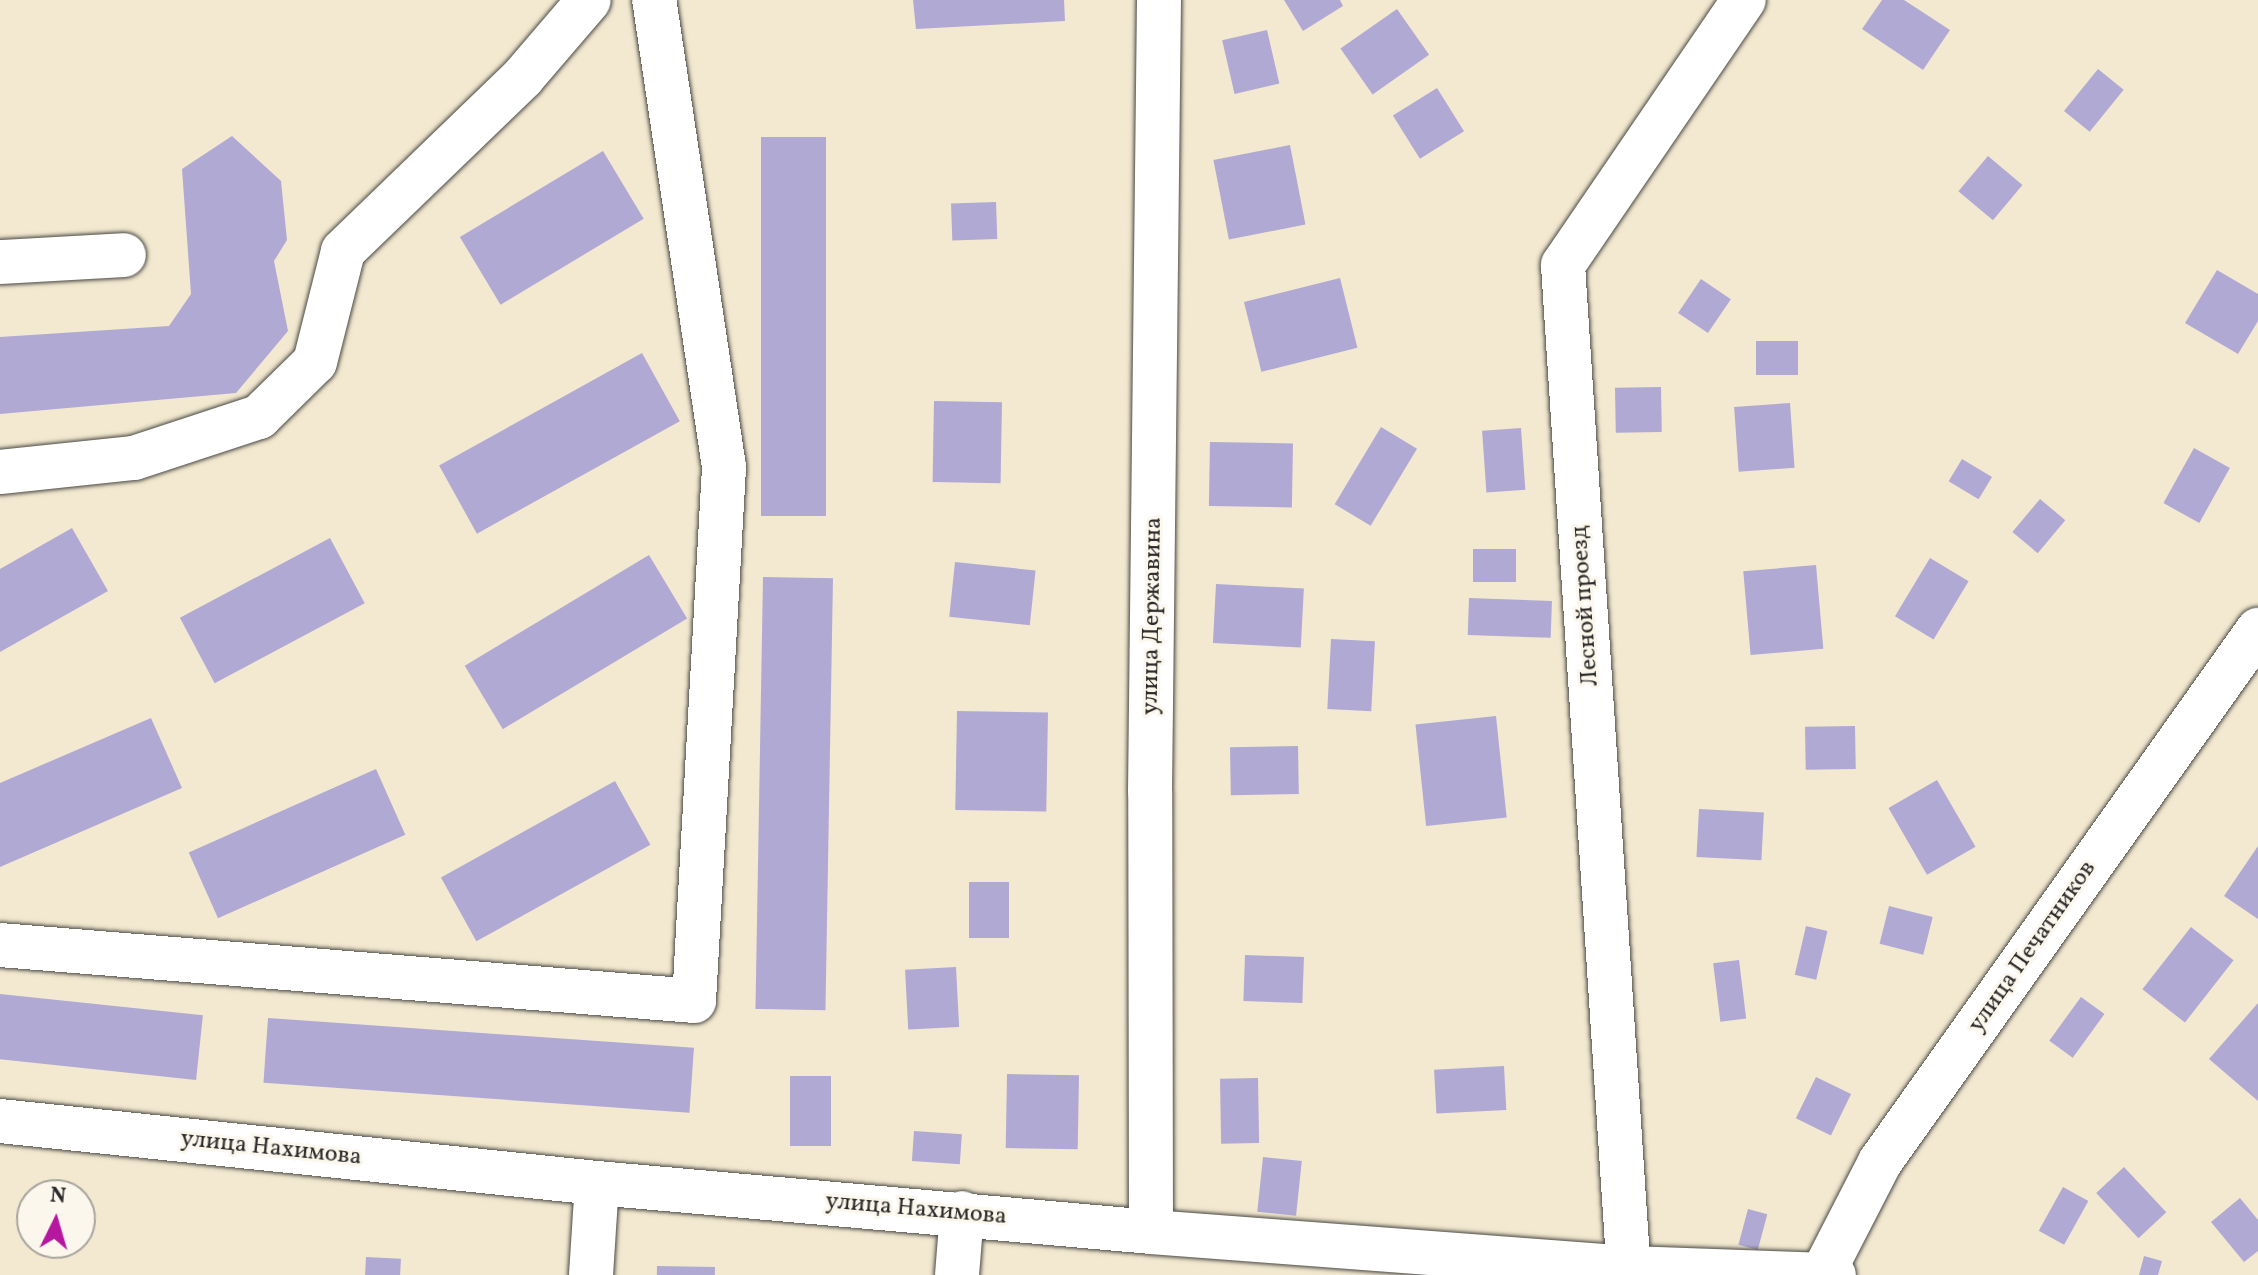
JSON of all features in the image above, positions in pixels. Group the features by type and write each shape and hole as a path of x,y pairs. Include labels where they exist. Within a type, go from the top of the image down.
{"street":[{"path":"0,472 134,458 259,417 315,362 343,251 523,77 589,0"},
{"path":"0,945 694,1001 724,467 654,0"},
{"name":"улица Державина","path":"1151,1232 1150,792 1159,0"},
{"name":"Лесной проезд","path":"1630,1271 1563,265 1744,0"},
{"path":"0,262 124,255"},
{"name":"улица Печатников","path":"1829,1274 1880,1162 2258,630"},
{"name":"улица Нахимова","path":"0,1121 597,1183 1151,1232 1630,1271 1829,1274"},
{"path":"591,1275 597,1183"},
{"path":"957,1275 962,1213"}],"building":[{"path":"913,0 1064,0 1065,21 916,29"},
{"path":"1284,0 1340,0 1343,6 1303,31"},
{"path":"1882,0 1904,0 1950,30 1923,70 1862,29"},
{"path":"1397,9 1429,55 1373,94 1340,49"},
{"path":"1267,30 1279,84 1235,94 1222,40"},
{"path":"2098,69 2124,90 2090,132 2064,111"},
{"path":"1437,88 1464,131 1420,159 1393,116"},
{"path":"232,136 281,181 287,240 274,261 288,331 236,393 0,414 0,337 169,326 191,294 182,169"},
{"path":"761,137 826,137 826,516 761,516"},
{"path":"1290,145 1305,225 1229,239 1213,160"},
{"path":"603,151 644,219 501,305 460,237"},
{"path":"1988,156 2022,185 1993,220 1958,191"},
{"path":"996,202 997,239 952,241 951,204"},
{"path":"2217,270 2258,294 2258,321 2238,354 2185,323"},
{"path":"1340,278 1357,348 1261,372 1244,302"},
{"path":"1701,279 1731,299 1708,333 1678,313"},
{"path":"1756,341 1798,341 1798,375 1756,375"},
{"path":"642,353 680,421 477,534 439,465"},
{"path":"1661,387 1662,432 1616,433 1615,388"},
{"path":"934,401 1002,402 1001,483 933,482"},
{"path":"1790,403 1795,468 1739,472 1734,407"},
{"path":"1381,427 1417,449 1371,526 1335,504"},
{"path":"1521,428 1525,490 1486,493 1482,431"},
{"path":"1210,442 1293,443 1292,507 1209,506"},
{"path":"2194,448 2230,468 2199,523 2163,503"},
{"path":"1962,459 1992,477 1979,499 1949,481"},
{"path":"2040,499 2065,520 2038,553 2012,532"},
{"path":"72,528 108,591 0,652 0,569"},
{"path":"330,538 365,603 215,683 180,618"},
{"path":"1473,549 1516,549 1516,582 1473,582"},
{"path":"649,555 687,618 503,729 465,666"},
{"path":"1930,558 1969,581 1934,639 1895,616"},
{"path":"955,562 1036,570 1030,625 949,617"},
{"path":"1816,565 1823,649 1751,655 1743,571"},
{"path":"763,577 833,578 825,1010 755,1009"},
{"path":"1216,584 1304,589 1301,648 1213,643"},
{"path":"1469,598 1552,601 1551,638 1468,635"},
{"path":"1331,639 1375,641 1371,711 1327,709"},
{"path":"957,711 1048,713 1046,812 955,810"},
{"path":"1496,716 1507,817 1426,826 1415,724"},
{"path":"151,718 182,788 0,867 0,783"},
{"path":"1855,726 1856,769 1806,770 1805,727"},
{"path":"1298,746 1299,794 1231,795 1230,747"},
{"path":"376,769 405,835 218,918 189,852"},
{"path":"1937,780 1976,847 1927,875 1889,808"},
{"path":"615,781 650,845 476,941 441,877"},
{"path":"1699,809 1764,812 1761,860 1696,857"},
{"path":"2258,846 2258,919 2224,896"},
{"path":"969,882 1009,882 1009,938 969,938"},
{"path":"1889,906 1933,917 1923,955 1880,944"},
{"path":"1806,926 1827,931 1816,980 1795,975"},
{"path":"2191,927 2234,960 2185,1022 2142,989"},
{"path":"1245,955 1304,957 1302,1003 1243,1001"},
{"path":"1739,960 1746,1019 1720,1022 1713,963"},
{"path":"956,967 959,1027 908,1030 905,970"},
{"path":"0,994 203,1015 196,1080 0,1059"},
{"path":"2081,997 2104,1014 2073,1058 2049,1041"},
{"path":"2258,1003 2258,1101 2209,1059"},
{"path":"268,1018 694,1048 689,1113 263,1083"},
{"path":"1504,1066 1506,1110 1436,1114 1434,1070"},
{"path":"1007,1074 1079,1075 1078,1149 1006,1148"},
{"path":"790,1076 831,1076 831,1146 790,1146"},
{"path":"1816,1077 1851,1094 1831,1135 1796,1118"},
{"path":"1258,1078 1259,1143 1221,1144 1220,1079"},
{"path":"914,1131 962,1134 960,1164 912,1161"},
{"path":"1263,1157 1302,1161 1296,1216 1257,1212"},
{"path":"2124,1167 2166,1212 2138,1238 2096,1193"},
{"path":"2063,1187 2088,1201 2064,1245 2039,1231"},
{"path":"2240,1198 2258,1220 2258,1251 2244,1262 2211,1222"},
{"path":"1748,1209 1767,1214 1758,1250 1738,1245"},
{"path":"2144,1256 2162,1261 2158,1275 2139,1275"},
{"path":"366,1257 401,1259 400,1275 365,1275"},
{"path":"657,1266 715,1267 715,1275 657,1275"}]}
